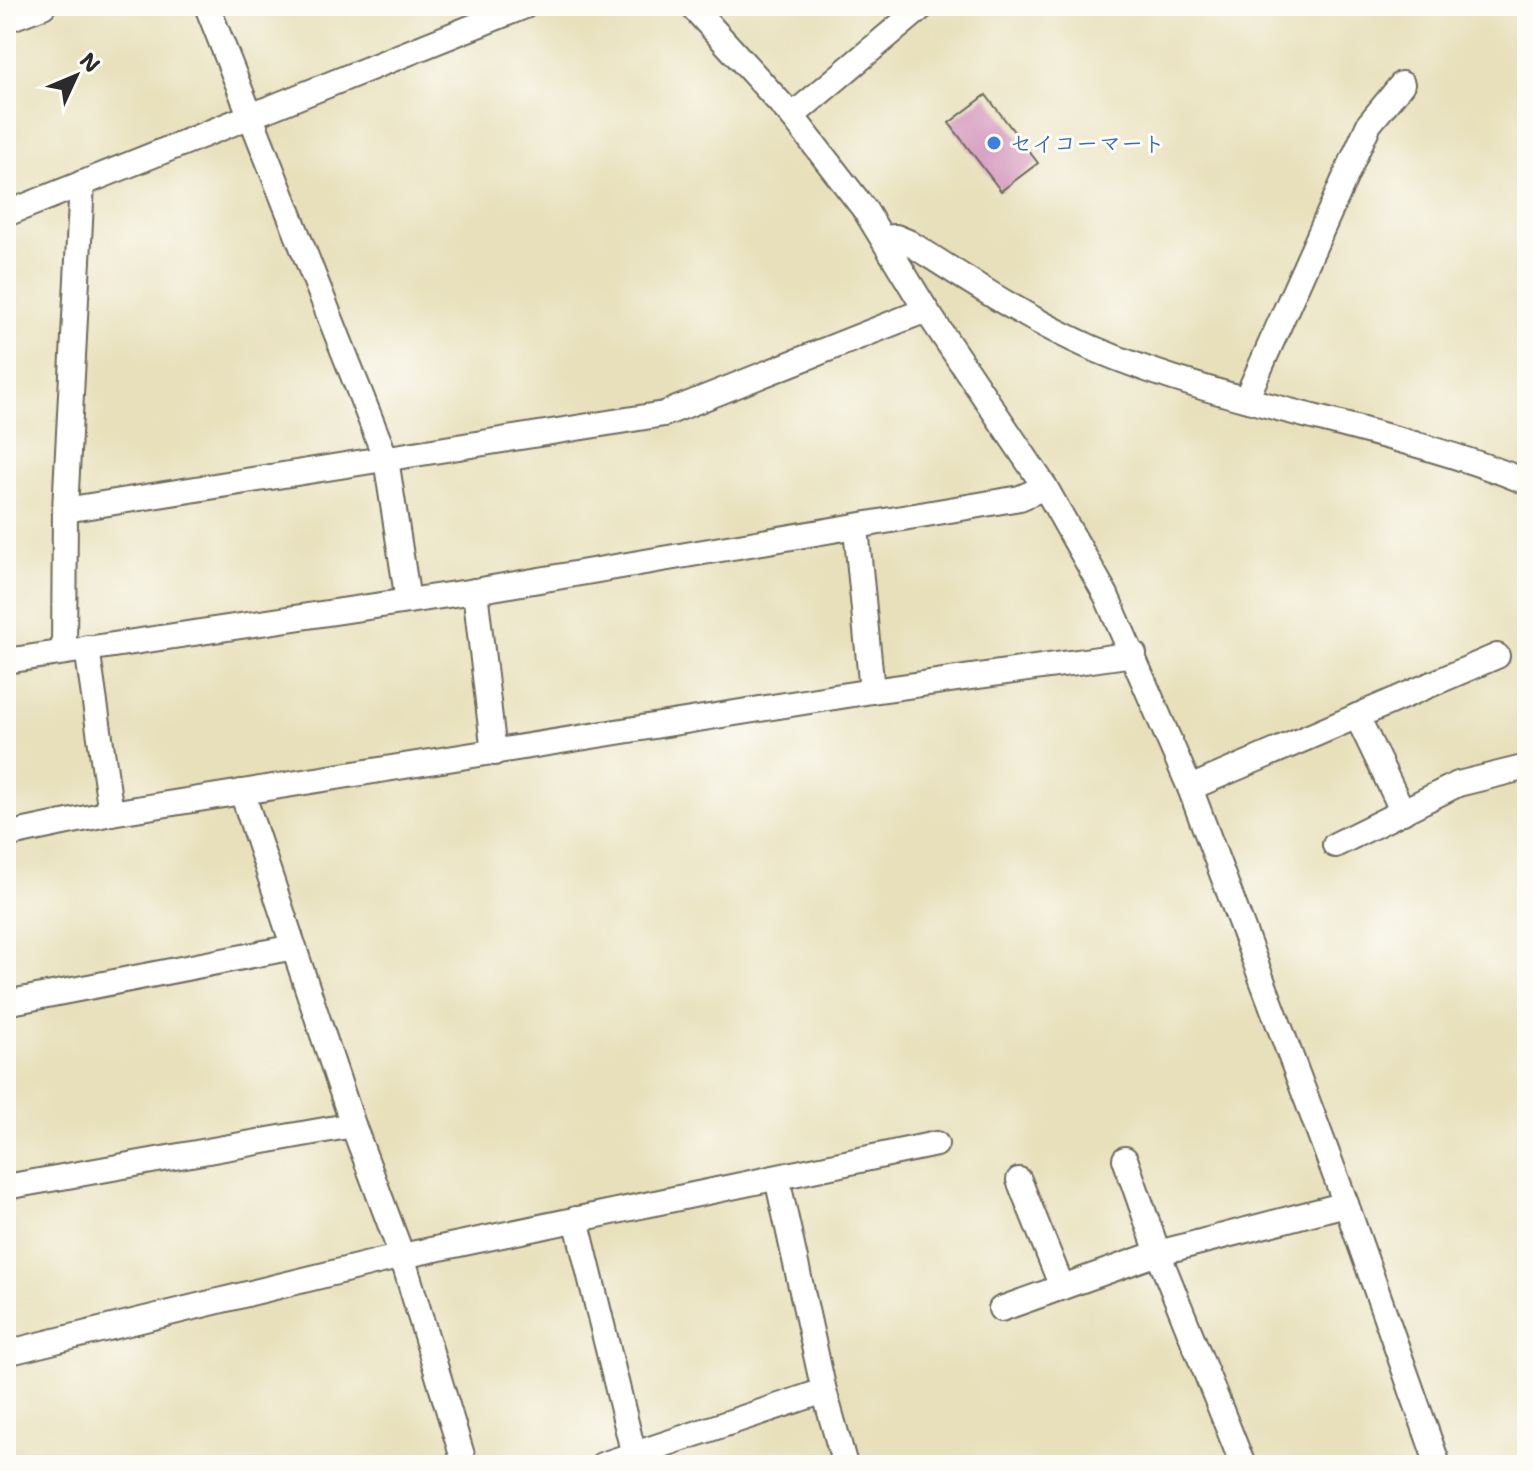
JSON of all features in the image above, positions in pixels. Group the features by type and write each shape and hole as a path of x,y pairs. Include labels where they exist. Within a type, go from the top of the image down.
{"street":[{"path":"6,20 43,6"},
{"path":"207,6 386,459 408,601"},
{"path":"6,214 525,6"},
{"path":"692,6 792,116 883,238 926,310 1045,487 1100,583 1134,654 1190,788 1346,1204 1438,1465"},
{"path":"792,116 923,6"},
{"path":"1246,399 1369,124 1402,84"},
{"path":"82,183 65,510 76,650 111,813"},
{"path":"883,238 896,237 908,242 1009,308 1093,348 1246,399 1417,442 1527,482"},
{"path":"65,510 664,414 926,310"},
{"path":"6,661 475,591 709,549 856,528 1020,498 1045,487"},
{"path":"856,528 872,691"},
{"path":"475,591 494,753"},
{"path":"6,835 111,813 872,691 1134,654"},
{"path":"1190,788 1497,656"},
{"path":"1357,716 1403,812"},
{"path":"1335,845 1458,784 1527,767"},
{"path":"242,792 353,1125 402,1256 465,1465"},
{"path":"6,1003 294,947"},
{"path":"6,1187 353,1125"},
{"path":"6,1353 402,1256 936,1144"},
{"path":"1125,1159 1158,1253 1243,1465"},
{"path":"777,1178 824,1391 845,1465"},
{"path":"1019,1180 1062,1287"},
{"path":"1001,1309 1158,1253 1346,1204"},
{"path":"576,1219 622,1461 824,1391"}],"building":[{"name":"セイコーマート","path":"986,95 1038,163 1001,191 949,123"}],"place":[{"name":"セイコーマート","path":"994,143"}]}
